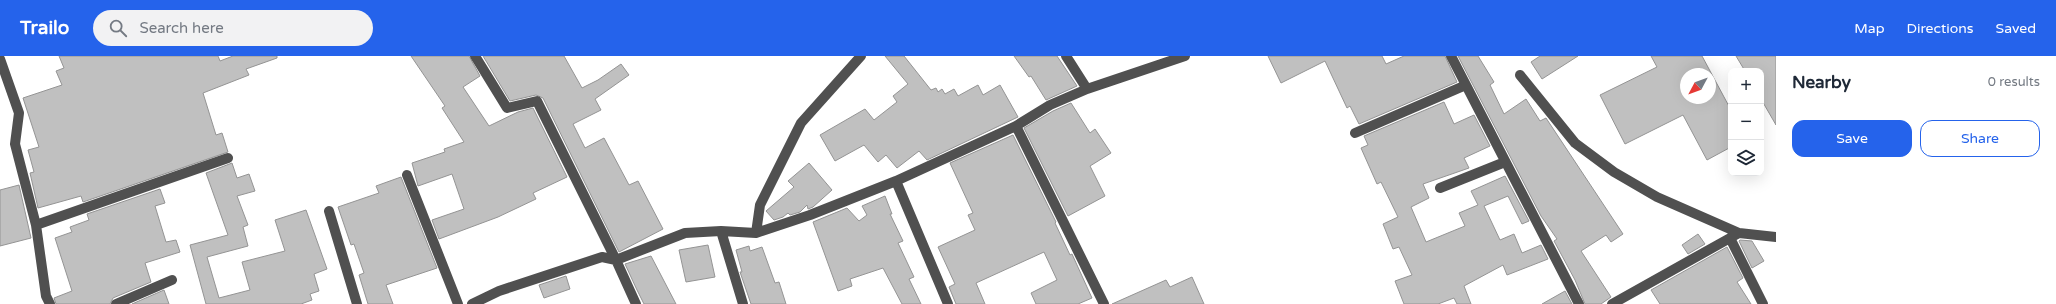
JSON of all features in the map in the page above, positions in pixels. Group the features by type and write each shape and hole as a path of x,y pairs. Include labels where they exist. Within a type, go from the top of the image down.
{"street":[{"path":"475,56 507,108 537,101 616,260 636,304"},
{"path":"756,233 760,205 801,123 861,56"},
{"path":"1066,56 1087,89"},
{"path":"472,304 499,291 602,258 616,260 684,233 721,230 756,233 810,215 896,180 1016,126 1050,105 1087,89 1185,56"},
{"path":"1451,56 1579,304"},
{"path":"0,59 19,113 15,144 36,225 46,296 50,304"},
{"path":"1520,75 1575,143 1614,172 1656,197 1739,233 1776,237"},
{"path":"1355,133 1466,85"},
{"path":"1016,126 1104,304"},
{"path":"36,225 228,158"},
{"path":"1440,188 1505,162"},
{"path":"407,174 458,304"},
{"path":"896,180 948,304"},
{"path":"330,211 357,304"},
{"path":"721,230 743,304"},
{"path":"1612,304 1739,233"},
{"path":"1730,238 1763,304"},
{"path":"116,304 172,280"}],"building":[{"path":"59,56 218,56 220,61 233,56 277,56 277,58 246,69 249,75 203,93 216,135 222,133 228,152 83,202 81,196 38,208 30,173 34,172 28,150 39,147 23,98 62,85 56,71 64,68"},
{"path":"411,56 469,56 480,76 463,87 489,126 518,112 533,108 567,177 533,193 536,199 498,217 439,239 432,220 464,209 452,174 418,186 412,163 445,152 444,149 464,142 442,108 445,106"},
{"path":"483,56 564,56 582,88 598,80 621,64 629,75 595,99 601,110 573,124 585,148 604,138 629,185 638,181 663,229 619,252 543,98 536,95 510,101"},
{"path":"885,56 904,56 931,90 936,88 938,92 942,89 945,94 954,89 958,96 978,85 983,95 1000,85 1018,117 927,160 919,151 897,168 886,155 878,162 864,145 835,161 820,135 865,109 874,120 897,102 893,96 908,84"},
{"path":"1014,56 1057,56 1077,86 1046,100 1031,76 1029,77"},
{"path":"1268,56 1382,56 1386,64 1404,56 1445,56 1457,82 1359,124 1350,106 1347,108 1325,61 1281,83"},
{"path":"1458,56 1478,56 1494,82 1490,85 1504,114 1526,99 1540,121 1546,118 1623,234 1611,242 1606,235 1581,251 1611,297 1601,304 1585,304 1575,280 1554,241 1557,239 1541,216"},
{"path":"1540,56 1578,56 1542,79 1531,62"},
{"path":"1651,56 1702,56 1708,68 1680,68 1680,104 1716,104 1716,82 1728,104 1728,149 1707,160 1683,115 1625,144 1600,95 1657,67"},
{"path":"1736,56 1776,56 1776,125 1764,104 1764,68 1743,68"},
{"path":"1444,102 1454,124 1474,115 1490,146 1464,158 1469,168 1423,184 1429,198 1411,207 1426,242 1465,226 1459,213 1478,205 1471,191 1505,176 1529,221 1522,224 1508,196 1484,206 1500,240 1514,234 1522,253 1541,245 1548,259 1507,275 1503,265 1464,286 1471,304 1457,304 1454,298 1438,304 1404,304 1395,281 1412,275 1399,247 1393,249 1383,224 1398,217 1381,182 1377,184 1361,148 1368,145 1364,136"},
{"path":"1071,103 1090,133 1095,129 1111,153 1090,166 1105,196 1068,216 1024,128 1053,111"},
{"path":"1013,135 1092,298 1078,304 1036,304 1031,293 1057,280 1044,252 976,283 985,304 956,304 949,287 955,284 938,247 975,230 968,215 973,213 950,163"},
{"path":"232,163 237,178 249,174 255,191 237,196 248,225 243,227 248,246 207,257 219,298 250,290 242,262 285,251 275,220 306,210 327,269 314,274 319,291 310,294 312,300 301,304 206,304 190,245 228,235 206,173"},
{"path":"809,163 832,190 813,207 808,209 807,205 800,212 790,215 788,213 783,217 774,220 766,211 794,187 788,181"},
{"path":"401,177 437,268 386,285 393,304 368,304 359,275 364,273 354,244 351,245 338,207 379,193 376,186"},
{"path":"19,185 31,238 0,246 0,190"},
{"path":"160,189 165,203 155,206 166,242 176,240 180,252 145,263 151,282 113,298 110,304 56,304 54,298 72,291 55,238 72,232 70,227 89,220 87,214"},
{"path":"885,196 892,214 890,214 903,241 898,243 914,277 909,279 921,304 902,304 883,268 850,279 852,286 838,291 813,222 847,208 859,221 867,215 862,206"},
{"path":"1698,234 1705,244 1688,254 1682,245"},
{"path":"1739,241 1752,241 1764,261 1752,268"},
{"path":"708,245 715,277 686,282 679,250"},
{"path":"749,246 750,251 762,247 775,283 779,282 786,304 751,304 740,272 742,272 736,250"},
{"path":"1727,247 1743,278 1737,282 1751,304 1660,304 1651,290"},
{"path":"651,256 676,304 644,304 625,264"},
{"path":"566,276 570,289 544,298 539,285"},
{"path":"1192,277 1204,304 1112,304 1166,280 1170,287"},
{"path":"164,290 169,304 132,304"},
{"path":"1565,291 1572,304 1542,304"}]}
